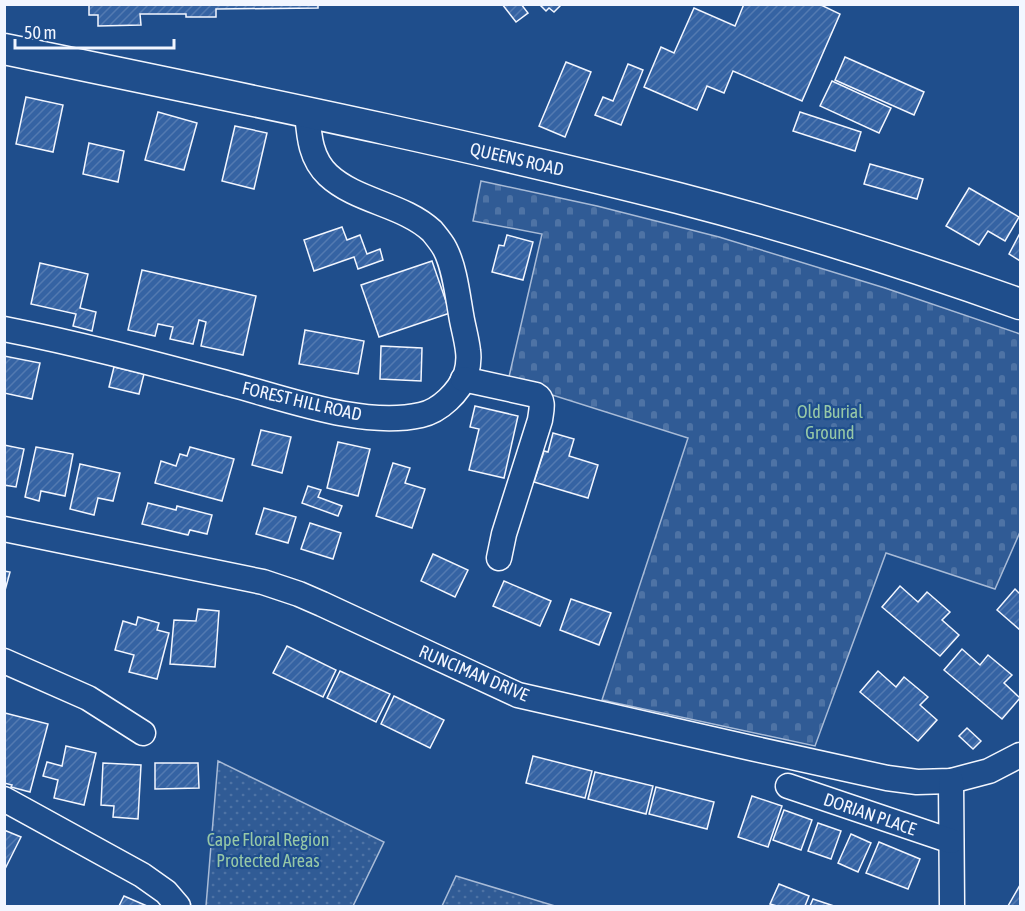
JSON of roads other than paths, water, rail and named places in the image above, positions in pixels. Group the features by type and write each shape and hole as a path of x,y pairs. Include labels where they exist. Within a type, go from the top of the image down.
{"main road":[{"name":"QUEENS ROAD","path":"4,49 494,153 680,199 806,234 1020,304"}],"street":[{"name":"FOREST HILL ROAD","path":"4,329 70,342 340,413 394,420 424,415 440,407 463,379 468,363 468,351 454,281 445,249 432,231 412,217 351,190 328,175 314,154 309,139 307,112"},
{"path":"463,379 536,395 540,397 542,403 540,420 504,534 500,558"},
{"name":"RUNCIMAN DRIVE","path":"4,529 233,575 298,594 486,682 534,700 887,778 917,782 951,781 989,771 1020,755"},
{"path":"4,661 88,698 143,733"},
{"path":"951,781 952,906"},
{"name":"DORIAN PLACE","path":"789,786 951,841"},
{"path":"4,799 142,875 166,892 178,906"}],"park label":[{"name":"Old Burial Ground","path":"830,421"},
{"name":"Cape Floral Region Protected Areas","path":"268,849"}]}
